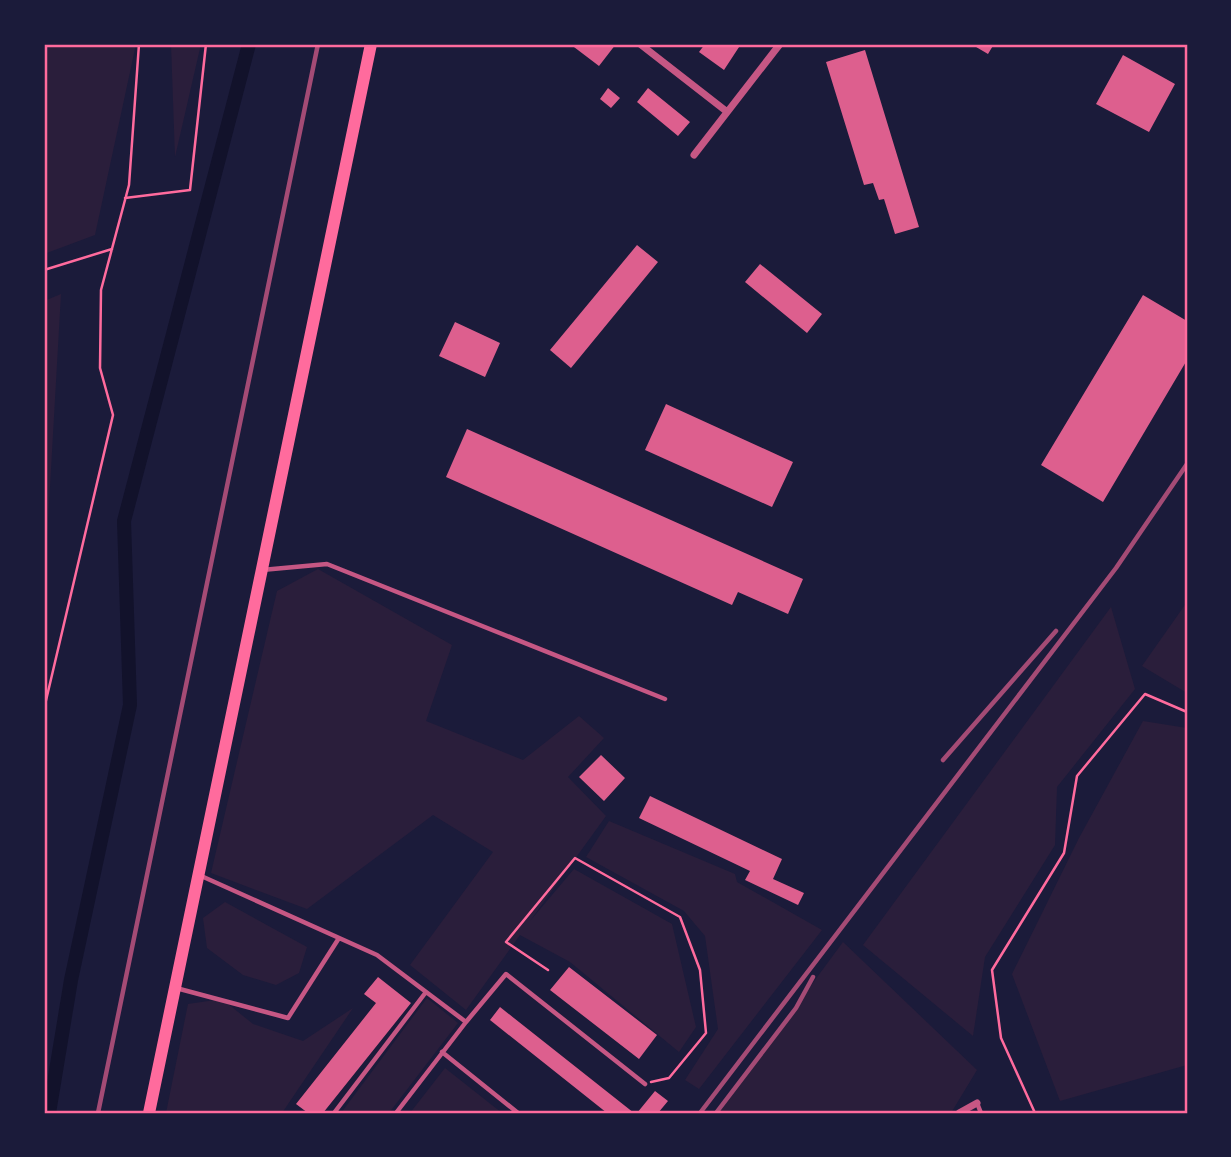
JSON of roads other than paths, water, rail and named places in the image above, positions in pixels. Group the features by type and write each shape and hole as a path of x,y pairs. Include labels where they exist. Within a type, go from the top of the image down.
{"main road":[{"path":"149,1113 371,44"}],"street":[{"path":"640,44 726,111"},
{"path":"694,155 780,44"},
{"path":"959,1113 977,1103"}],"lane":[{"path":"261,570 327,564 665,699"},
{"path":"198,875 377,955 466,1022"},
{"path":"175,988 288,1018 339,938"},
{"path":"396,1113 506,974 645,1084"},
{"path":"334,1113 426,992"},
{"path":"442,1052 518,1113"},
{"path":"977,1103 981,1113"}],"waterway":[{"path":"49,1113 71,980 130,705 124,521 249,44"}],"railway":[{"path":"98,1113 318,44"},
{"path":"700,1113 1116,568 1187,464"},
{"path":"943,760 1056,631"},
{"path":"716,1113 796,1008 813,977"}]}
